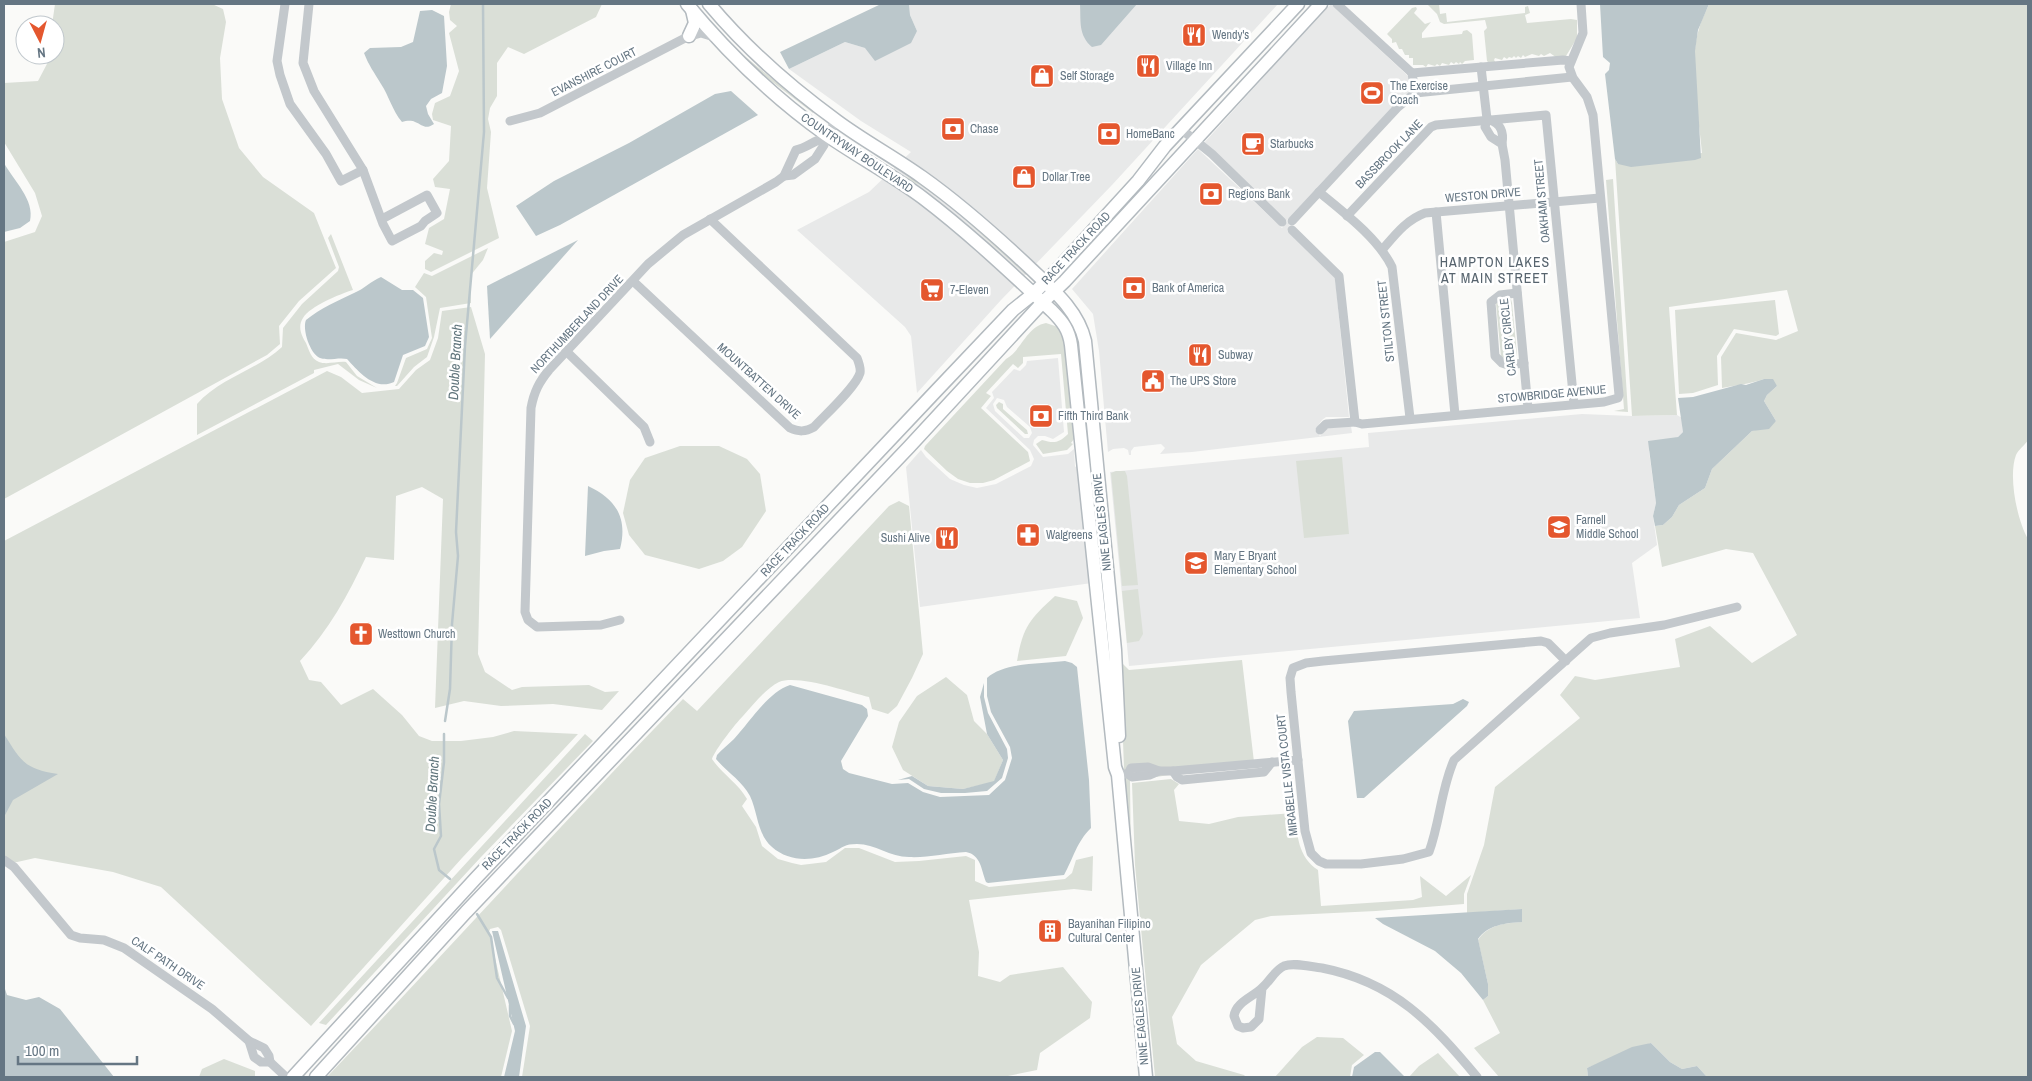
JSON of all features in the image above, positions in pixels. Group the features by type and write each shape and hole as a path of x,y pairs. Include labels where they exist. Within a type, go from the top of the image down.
{"main road":[{"name":"COUNTRYWAY BOULEVARD","path":"708,4 774,70 836,121 925,179 991,232 1044,283"},
{"name":"RACE TRACK ROAD","path":"316,1077 466,912 909,447 1038,298 1044,283 1138,181 1181,129 1298,4"},
{"name":"RACE TRACK ROAD","path":"292,1077 412,946 936,390 1013,310 1054,292 1321,4"},
{"name":"COUNTRYWAY BOULEVARD","path":"689,6 742,64 785,102 826,136 909,189 949,218 1038,298"},
{"path":"688,37 695,23 689,6"},
{"path":"704,24 713,25 722,30 755,61 774,70"},
{"path":"742,64 769,81 812,116 836,121"},
{"path":"826,136 838,133 848,137 904,172 925,179"},
{"name":"NINE EAGLES DRIVE","path":"1044,283 1079,321 1085,341 1109,650 1120,768 1123,774 1146,1077"},
{"name":"NINE EAGLES DRIVE","path":"1038,298 1061,320 1070,336 1109,650"},
{"path":"880,450 909,447 915,430 937,404 938,395 936,390"},
{"path":"609,737 623,748"},
{"path":"412,946 424,958"}],"street":[{"path":"285,4 277,61 290,104 326,154 341,181 363,170"},
{"path":"309,4 303,63 314,91 363,170 382,219 392,241 421,226 437,213 428,195 382,219"},
{"path":"704,24 709,13 708,4"},
{"path":"1337,4 1412,74 1415,93 1572,76 1570,71 1571,61 1582,33 1581,4"},
{"name":"EVANSHIRE COURT","path":"688,37 704,24"},
{"name":"EVANSHIRE COURT","path":"510,121 540,113 688,37 701,33 717,38"},
{"path":"1412,74 1563,60 1571,61"},
{"path":"1481,67 1487,119"},
{"name":"STOWBRIDGE AVENUE","path":"1323,427 1355,422 1362,424 1410,418 1612,401 1618,398 1591,104 1572,76"},
{"name":"BASSBROOK LANE","path":"1355,422 1339,276 1292,226 1319,192 1398,107 1415,93"},
{"name":"BASSBROOK LANE","path":"1347,216 1436,125 1546,115"},
{"name":"OAKHAM STREET","path":"1546,115 1574,404"},
{"name":"CARLBY CIRCLE","path":"1487,119 1498,123 1501,128 1528,408"},
{"name":"NORTHUMBERLAND DRIVE","path":"620,620 601,625 537,627 528,620 525,612 533,394 539,382 648,264 683,235 784,176 793,174 815,159 836,121"},
{"path":"1181,129 1212,154 1282,222"},
{"path":"784,176 796,150 808,147 818,139 826,136"},
{"name":"STILTON STREET","path":"1319,192 1382,250 1392,266 1410,418"},
{"name":"WESTON DRIVE","path":"1382,250 1414,217 1425,213 1600,198"},
{"path":"1436,212 1455,415"},
{"name":"MOUNTBATTEN DRIVE","path":"633,281 790,428 806,431 814,427 850,389 860,375 861,367 857,358 710,219"},
{"path":"1517,293 1500,296 1491,302 1495,348 1496,356 1502,363 1508,365 1524,363"},
{"path":"567,352 644,426 650,442"},
{"name":"MIRABELLE VISTA COURT","path":"1566,661 1548,643 1541,641 1306,663 1293,668 1290,678 1308,848 1319,861 1334,865 1412,858 1429,852 1449,771 1454,760 1566,661 1591,638 1610,633 1664,625 1737,607"},
{"path":"1123,774 1132,768 1148,767 1159,771 1173,771 1182,780 1264,772 1272,762 1298,760"},
{"name":"CALF PATH DRIVE","path":"4,860 14,867 71,935 80,938 104,940 124,948 212,1009 249,1041 264,1048 270,1062 286,1077"},
{"path":"1262,988 1285,966 1310,966 1353,976 1394,996 1427,1022 1477,1077"},
{"name":"CALF PATH DRIVE","path":"249,1041 254,1057 262,1062 270,1062"}],"shaded area":[{"path":"55,4 212,4 223,9 226,22 220,58 222,99 239,148 263,177 314,213 336,268 299,301 279,326 280,344 267,355 4,499 4,242 35,232 42,216 35,193 4,142 4,83 38,81 46,65 65,65 65,15 53,15"},
{"path":"451,4 602,4 596,17 524,54 508,47 497,63 497,96 490,108 488,119 491,132 487,188 499,238 431,272 425,269 425,261 434,253 442,255 443,251 425,244 429,228 444,219 450,189 435,187 433,179 449,161 451,126 433,120 432,114 435,103 450,96 459,71 449,33 457,26 450,20"},
{"path":"881,4 909,4 910,15 917,31 911,43 875,61 865,48 845,42 789,69 780,52"},
{"path":"909,4 1278,4 1112,185 1001,300 917,393 911,336 905,327 797,230 869,192 911,152 861,121 789,69 845,42 865,48 917,31 910,15"},
{"path":"1080,4 1137,4 1101,45 1092,47 1082,33"},
{"path":"1331,4 1408,76 1411,91 1395,104 1286,221 1204,143 1274,64"},
{"path":"1427,4 1439,4 1440,14 1446,13 1447,22 1525,13 1525,7 1528,6 1530,13 1525,15 1527,23 1577,20 1577,38 1566,56 1557,58 1550,53 1544,56 1532,54 1525,57 1523,55 1521,58 1514,56 1507,59 1504,57 1502,60 1495,58 1496,63 1489,63 1487,61 1484,31 1487,28 1485,20 1444,24 1440,22 1437,14"},
{"path":"1600,4 1709,4 1698,30 1695,51 1701,158 1631,167 1618,164 1615,159 1605,74 1609,70 1610,63 1603,57"},
{"path":"1709,4 2028,4 2028,440 2016,455 2013,486 2020,521 2028,539 2028,1077 1707,1077 1697,1066 1682,1069 1670,1062 1651,1043 1587,1068 1588,1077 1499,1077 1474,1048 1500,1033 1483,1000 1488,996 1488,984 1478,940 1492,928 1503,924 1521,922 1522,909 1467,913 1467,894 1484,845 1495,787 1580,718 1560,695 1575,676 1595,680 1680,667 1675,639 1710,626 1752,663 1797,635 1753,553 1726,549 1662,567 1655,526 1663,525 1672,517 1679,505 1705,488 1712,469 1752,431 1776,421 1764,401 1767,395 1777,386 1764,379 1722,388 1721,357 1736,333 1776,340 1798,331 1787,290 1669,307 1677,415 1632,416 1615,159 1618,164 1702,153 1695,90 1694,57 1700,26"},
{"path":"1416,7 1417,9 1414,13 1425,24 1431,22 1422,33 1422,38 1462,34 1463,31 1467,30 1472,34 1474,60 1465,61 1462,64 1460,62 1459,64 1456,62 1454,64 1451,62 1449,65 1442,63 1440,66 1437,64 1435,66 1428,64 1426,67 1423,65 1413,65 1413,58 1405,55 1402,49 1399,49 1396,42 1392,43 1392,39 1387,34 1412,8"},
{"path":"432,10 444,16 447,66 442,93 431,99 426,106 434,124 426,127 412,121 402,122 364,53 370,48 401,47 413,42 420,11"},
{"path":"725,37 757,66 814,111 813,113 753,67"},
{"path":"731,91 758,115 560,225 536,236 516,206 554,181 629,143 715,94"},
{"path":"846,140 904,176 920,182 957,210 1022,268 1026,275 951,207 920,185 899,176"},
{"path":"1198,149 1282,228 1287,222 1290,226 1287,231 1335,278 1349,417 1326,417 1315,430 1320,436 1328,428 1351,426 1352,433 1192,452 1160,454 1165,448 1161,444 1134,447 1131,455 1124,448 1113,449 1108,452 1099,351 1093,314 1072,289"},
{"path":"4,163 27,198 31,213 30,221 20,228 4,232"},
{"path":"1613,179 1628,412 1614,411 1624,409 1606,180"},
{"path":"331,234 353,290 333,297 312,309 301,321 301,331 316,361 325,363 346,362 357,376 377,388 359,380 338,364 314,370 314,373 197,435 197,404 216,387 261,362 282,347 283,328 302,304 338,271 339,267 328,238"},
{"path":"578,240 490,339 487,286"},
{"path":"488,248 483,260 470,276 471,303 440,308 434,337 427,357 395,386 406,358 427,349 432,338 426,297 415,287 424,273 432,276"},
{"path":"381,277 402,290 413,290 423,298 429,337 425,346 403,355 394,382 387,384 380,384 368,379 347,359 323,359 316,356 310,347 305,329 306,320 329,305"},
{"path":"1511,299 1517,355 1514,359 1505,360 1501,357 1496,303 1499,300"},
{"path":"1775,300 1779,334 1776,336 1734,329 1717,356 1718,385 1693,393 1679,394 1675,310"},
{"path":"471,307 485,354 478,654 485,672 512,690 522,687 589,685 605,692 619,691 602,710 553,704 501,706 464,701 435,708 443,499 422,487 396,496 394,560 366,557 337,612 300,661 309,680 321,682 341,705 373,689 402,715 419,736 432,741 461,741 493,737 514,731 578,734 462,858 311,1026 161,887 113,872 35,858 4,865 4,541 327,371 341,377 362,393 399,389 416,370 430,360 438,338 442,311"},
{"path":"1046,323 1058,327 1064,339 1074,439 1071,443 1073,444 1067,450 1043,454 1036,444 1042,440 1058,441 1068,434 1061,354 1023,357 1023,363 1018,368 1013,364 986,393 991,396 981,408 1028,452 1030,461 994,480 983,483 970,483 958,479 924,449 925,446 1029,334 1039,325"},
{"path":"1058,358 1064,432 1053,439 1038,436 1034,440 1033,445 1043,457 1068,454 1074,449 1075,467 1079,465 1092,583 920,607 906,467 921,450 950,479 977,488 996,484 1031,466 1034,459 1030,450 986,408 994,398 992,392 1014,369 1020,371 1027,361","holes":["997,398 1004,400 1007,407 1030,427 1032,433 1029,438 1024,438 995,411 993,404"]},
{"path":"1764,379 1773,379 1777,386 1767,395 1764,401 1776,421 1769,429 1752,431 1712,469 1705,488 1679,505 1672,517 1663,525 1655,526 1653,516 1656,503 1648,441 1678,437 1683,432 1678,398 1693,397"},
{"path":"999,402 1003,404 1003,409 1027,430 1028,434 1025,434 997,408 996,405"},
{"path":"1582,414 1677,415 1682,418 1683,432 1678,437 1649,451 1656,503 1653,516 1657,545 1632,563 1640,618 1129,666 1110,472 1369,447 1368,433"},
{"path":"680,446 719,446 747,459 760,474 766,511 742,547 723,561 699,569 645,555 629,535 623,513 630,480 645,458"},
{"path":"1342,457 1349,534 1304,538 1296,461"},
{"path":"1125,471 1127,476 1138,585 1122,586 1111,473"},
{"path":"588,486 606,497 618,511 622,528 620,549 585,556"},
{"path":"899,501 909,506 923,654 897,706 888,714 872,709 869,697 798,680 779,682 764,693 739,720 712,759 747,799 742,806 756,827 762,846 778,859 792,863 801,865 826,862 845,848 859,848 895,862 966,856 975,860 975,881 989,887 1065,879 1072,873 1076,860 1093,856 1092,891 1074,889 969,900 979,952 978,976 1000,982 1010,975 1063,967 1092,1002 1090,1018 1040,1053 1037,1070 1003,1077 522,1077 530,1026 501,930 498,927 490,929 489,932 512,1031 501,1077 327,1077 683,699 697,711 889,506"},
{"path":"1138,589 1143,634 1139,641 1127,643 1122,591"},
{"path":"1055,596 1077,601 1083,618 1066,656 1017,661 1022,639 1029,624 1039,611"},
{"path":"1242,660 1254,762 1130,781 1131,866 1122,778 1124,768 1120,661 1129,670"},
{"path":"1065,661 1077,667 1089,780 1091,828 1079,845 1064,875 988,883 978,859 966,852 909,857 857,844 847,845 817,858 801,859 786,856 767,842 763,836 753,803 747,791 716,759 717,755 774,694 790,685 862,705 867,709 868,716 841,761 843,769 849,773 892,784 908,783 923,792 940,797 989,795 1005,780 1012,758 1010,747 991,712 987,696 987,678 994,673 1013,666"},
{"path":"946,677 967,695 974,721 987,734 1003,760 994,782 963,789 928,786 903,770 892,747 899,722 917,696"},
{"path":"984,683 984,697 988,713 1007,749 1008,758 1002,778 987,791 965,793 941,793 924,789 909,779 898,780 912,776 928,786 963,789 994,781 1003,760 987,734 980,697"},
{"path":"1463,699 1469,702 1467,706 1364,798 1357,798 1348,721 1354,711 1453,704"},
{"path":"4,734 15,751 30,766 58,774 13,800 4,817"},
{"path":"585,734 593,741 481,857 326,1025 319,1023"},
{"path":"1171,779 1179,784 1174,790 1179,821 1209,824 1238,817 1295,813 1302,852 1311,865 1318,870 1321,906 1413,900 1422,897 1420,876 1446,896 1471,875 1464,894 1464,904 1376,911 1271,916 1255,920 1201,965 1172,1017 1177,1044 1196,1061 1246,1077 1155,1077 1135,865 1132,783"},
{"path":"1522,909 1522,922 1503,924 1492,928 1478,939 1488,984 1488,996 1483,1000 1461,973 1435,951 1375,918"},
{"path":"492,931 498,931 526,1026 519,1077 504,1077 515,1031"},
{"path":"4,986 7,995 26,1000 39,997 60,1009 114,1077 4,1077"},
{"path":"1317,1037 1343,1038 1364,1055 1352,1065 1350,1077 1275,1077 1302,1047"},
{"path":"1651,1043 1670,1062 1682,1069 1697,1066 1707,1077 1588,1077 1587,1068 1632,1047"},
{"path":"1375,1052 1380,1052 1405,1077 1352,1077 1354,1067"},
{"path":"1438,1053 1460,1077 1409,1077 1419,1066"},
{"path":"224,1059 255,1071 255,1077 199,1077 202,1069"}],"waterway":[{"name":"Double Branch","path":"445,721 450,689 452,624 458,556 456,532 465,346 484,132 483,4"},
{"name":"Double Branch","path":"444,734 444,762 439,804 441,836 434,849 439,870 450,879"},
{"name":"Double Branch","path":"477,914 491,937 497,978 508,998"},
{"name":"Double Branch","path":"510,1005 510,1016 514,1024"}],"place":[{"name":"Wendy's","path":"1194,35"},
{"name":"Village Inn","path":"1148,66"},
{"name":"Self Storage","path":"1042,76"},
{"name":"The Exercise Coach","path":"1372,93"},
{"name":"Chase","path":"953,129"},
{"name":"HomeBanc","path":"1109,134"},
{"name":"Starbucks","path":"1253,144"},
{"name":"Dollar Tree","path":"1024,177"},
{"name":"Regions Bank","path":"1211,194"},
{"name":"Bank of America","path":"1134,288"},
{"name":"7-Eleven","path":"932,290"},
{"name":"Subway","path":"1200,355"},
{"name":"The UPS Store","path":"1153,381"},
{"name":"Fifth Third Bank","path":"1041,416"},
{"name":"Farnell Middle School","path":"1559,527"},
{"name":"Walgreens","path":"1028,535"},
{"name":"Sushi Alive","path":"947,538"},
{"name":"Mary E Bryant Elementary School","path":"1196,563"},
{"name":"Westtown Church","path":"361,634"},
{"name":"Bayanihan Filipino Cultural Center","path":"1050,931"}],"district":[{"name":"HAMPTON LAKES AT MAIN STREET","path":"1495,270"}]}
